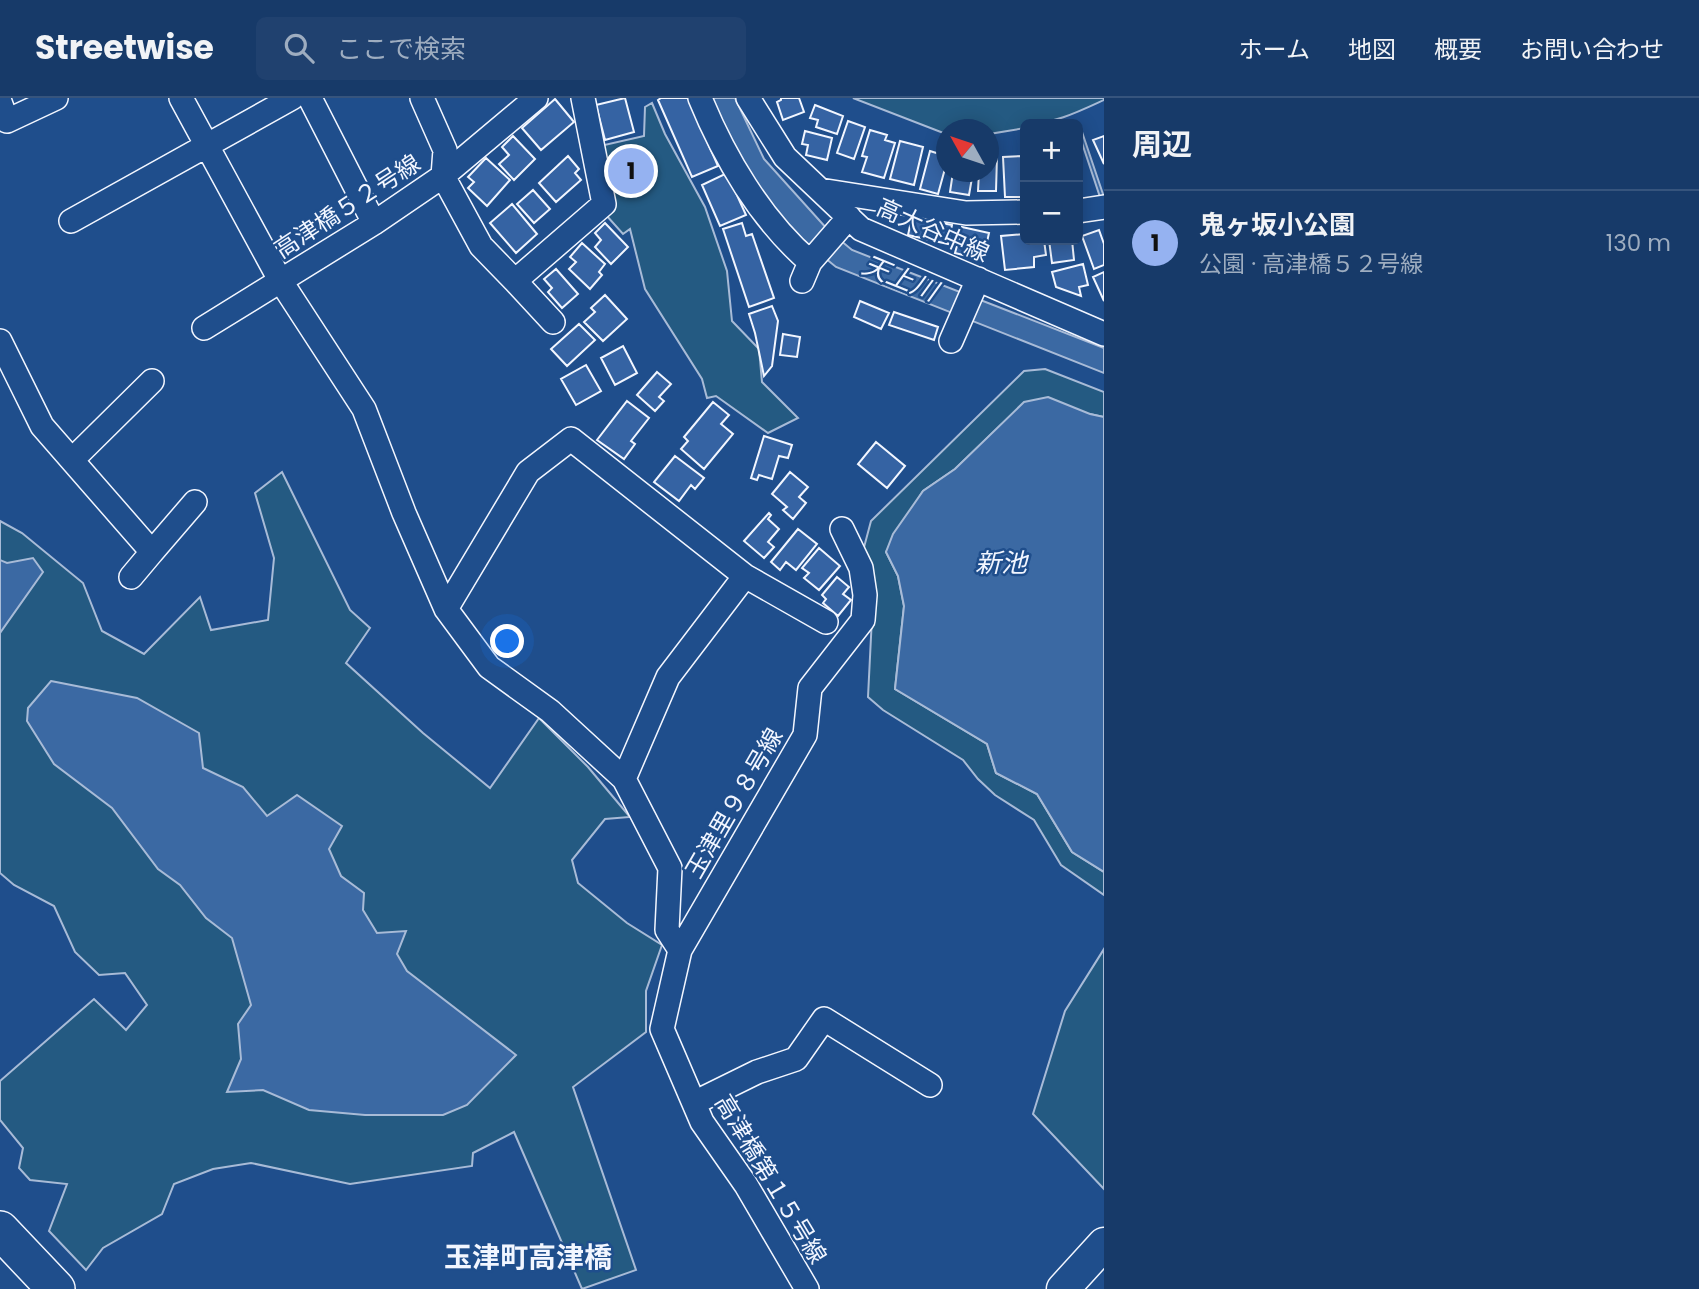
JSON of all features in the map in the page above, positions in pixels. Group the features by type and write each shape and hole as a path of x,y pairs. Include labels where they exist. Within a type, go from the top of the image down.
{"main road":[{"path":"0,1230 56,1289"}],"street":[{"path":"0,102 7,121 57,98"},
{"path":"181,98 280,280 364,409 404,513 446,609 489,667 551,711 624,779 670,868 667,930 680,950"},
{"path":"71,221 292,98"},
{"path":"310,98 374,223"},
{"path":"422,98 444,150 443,176"},
{"name":"高津橋５２号線","path":"204,328 374,223 443,176 536,98"},
{"path":"515,281 604,204 583,98"},
{"path":"700,98 733,165 806,272 849,217"},
{"name":"高大谷中線","path":"748,98 785,157 861,229 1104,334"},
{"name":"高津橋５２号線","path":"443,176 481,246 553,322"},
{"path":"820,190 966,213 1020,212"},
{"path":"1083,210 1104,207"},
{"path":"953,335 978,279"},
{"path":"0,341 42,426 152,552"},
{"path":"72,460 152,381"},
{"path":"446,609 528,472 571,439 745,576 826,622"},
{"path":"131,577 195,502"},
{"name":"玉津里９８号線","path":"680,950 804,734 810,688 863,620 865,595 861,568 842,529"},
{"path":"624,779 668,677 745,576"},
{"name":"高津橋第１５号線","path":"680,950 662,1029 702,1122 746,1185 807,1289"},
{"path":"694,1103 757,1072 796,1059 824,1019 930,1085"},
{"path":"1063,1289 1104,1244"}],"shaded area":[{"path":"853,98 1104,98 1059,119 1020,119 1020,129 999,132 999,119 936,119 936,130"},
{"path":"652,103 665,134 705,207 727,271 732,321 759,349 762,382 798,418 768,433 716,396 707,398 702,379 645,289 630,229 623,234 606,215 600,146 644,136 645,107"},
{"path":"1045,369 1104,392 1104,417 1090,414 1002,424 955,469 923,491 886,552 898,576 904,606 895,689 987,744 996,773 1037,794 1072,852 1104,872 1104,895 1061,865 1034,820 995,795 963,760 883,710 868,697 872,617 863,551 871,521 1024,371"},
{"path":"282,472 350,610 370,628 346,663 423,733 490,788 539,718 588,767 630,817 605,819 572,860 578,883 627,923 662,945 646,991 646,1032 573,1087 636,1270 582,1289 514,1132 473,1153 472,1166 350,1184 251,1163 213,1169 174,1184 162,1214 103,1248 86,1270 49,1231 67,1184 30,1180 19,1168 23,1148 0,1120 0,1081 94,999 126,1030 147,1005 125,973 99,975 75,952 54,906 14,885 0,873 0,521 22,533 83,583 102,631 144,654 200,597 211,630 268,620 274,558 255,493"},
{"path":"1104,949 1104,1189 1033,1114 1065,1011"}],"water":[{"name":"天上川","path":"707,98 735,98 764,159 828,230 852,250 1104,348 1104,373 836,267 803,240 762,196"},
{"path":"1083,135 1104,197 1100,197 1083,146"},
{"name":"新池","path":"1048,397 1104,417 1104,872 1072,852 1037,794 996,773 987,744 895,689 904,606 898,576 886,552 893,534 923,491 955,469 1024,402"},
{"path":"33,558 43,572 0,633 0,560 7,563"},
{"path":"51,681 137,698 199,733 203,768 243,787 267,816 297,795 342,826 329,849 341,876 364,893 363,910 377,933 406,931 397,954 407,971 516,1055 467,1105 443,1115 365,1115 309,1110 263,1090 227,1092 241,1059 238,1024 251,1005 232,938 206,918 180,885 158,869 112,808 54,764 27,721 28,708"}],"building":[{"path":"625,98 634,132 605,140 596,105"},
{"path":"688,98 718,166 692,177 658,100"},
{"path":"781,98 799,98 804,112 783,120 777,102"},
{"path":"555,99 574,122 541,150 522,128"},
{"path":"815,105 843,116 837,134 816,127 818,120 810,118"},
{"path":"848,121 865,127 854,159 837,153"},
{"path":"870,130 887,135 885,140 895,143 884,178 862,172 867,157 862,156"},
{"path":"805,131 832,138 827,160 806,155 808,145 802,144"},
{"path":"513,136 535,159 514,180 499,164 509,155 502,147"},
{"path":"1104,136 1104,164 1093,140"},
{"path":"900,141 923,147 914,185 890,179"},
{"path":"930,151 936,153 936,182 941,182 938,194 920,189"},
{"path":"568,156 579,169 575,173 581,180 556,202 539,183"},
{"path":"1020,156 1020,197 1005,197 1003,157"},
{"path":"486,158 510,180 487,206 468,188 474,182 468,177"},
{"path":"727,173 746,215 720,226 702,185"},
{"path":"952,182 971,182 969,195 950,192"},
{"path":"978,182 996,182 996,191 978,191"},
{"path":"533,190 550,209 534,223 517,204"},
{"path":"512,204 537,234 516,253 490,223"},
{"path":"912,217 952,225 948,244 908,235"},
{"path":"605,223 628,247 611,264 595,247 601,240 595,233"},
{"path":"742,223 746,236 752,234 774,298 749,307 723,229"},
{"path":"962,227 989,233 983,260 955,253"},
{"path":"1099,230 1104,244 1104,265 1094,269 1083,236"},
{"path":"1020,234 1020,245 1045,245 1046,255 1034,257 1034,267 1005,270 1001,236"},
{"path":"582,243 605,264 599,272 602,275 590,289 569,269 576,262 570,257"},
{"path":"1050,245 1072,245 1074,260 1052,263"},
{"path":"1083,264 1088,285 1079,287 1081,296 1056,287 1052,272"},
{"path":"556,269 578,294 562,308 548,292 552,288 544,279"},
{"path":"1104,272 1104,301 1093,277"},
{"path":"605,295 627,319 603,341 584,322 595,312 591,308"},
{"path":"860,301 889,313 881,329 854,317"},
{"path":"772,306 778,321 772,366 764,376 749,314"},
{"path":"894,312 938,327 934,340 889,325"},
{"path":"579,324 595,340 567,366 551,349"},
{"path":"783,334 800,337 797,357 780,355"},
{"path":"623,346 637,373 615,385 601,358"},
{"path":"586,365 601,391 576,405 561,379"},
{"path":"657,372 671,384 659,397 664,401 655,411 637,395"},
{"path":"627,401 649,418 631,441 635,444 624,459 597,440"},
{"path":"713,402 729,415 721,424 733,434 704,469 681,449 688,441 684,437"},
{"path":"764,436 792,445 788,458 779,456 772,479 759,475 757,480 751,478"},
{"path":"876,442 905,466 887,488 858,464"},
{"path":"675,456 704,478 695,489 691,485 679,501 654,482"},
{"path":"790,472 808,487 799,497 806,503 793,519 783,510 787,507 772,494"},
{"path":"769,513 771,515 768,519 779,529 768,542 774,547 764,558 744,541"},
{"path":"798,529 817,544 796,570 786,562 780,570 771,562"},
{"path":"819,548 840,566 819,590 804,578 809,573 802,568"},
{"path":"837,577 849,587 843,594 851,600 838,616 823,603 826,599 822,595"}],"place":[{"name":"鬼ヶ坂小公園","path":"631,171"}],"district":[{"name":"玉津町高津橋","path":"528,1257"}]}
